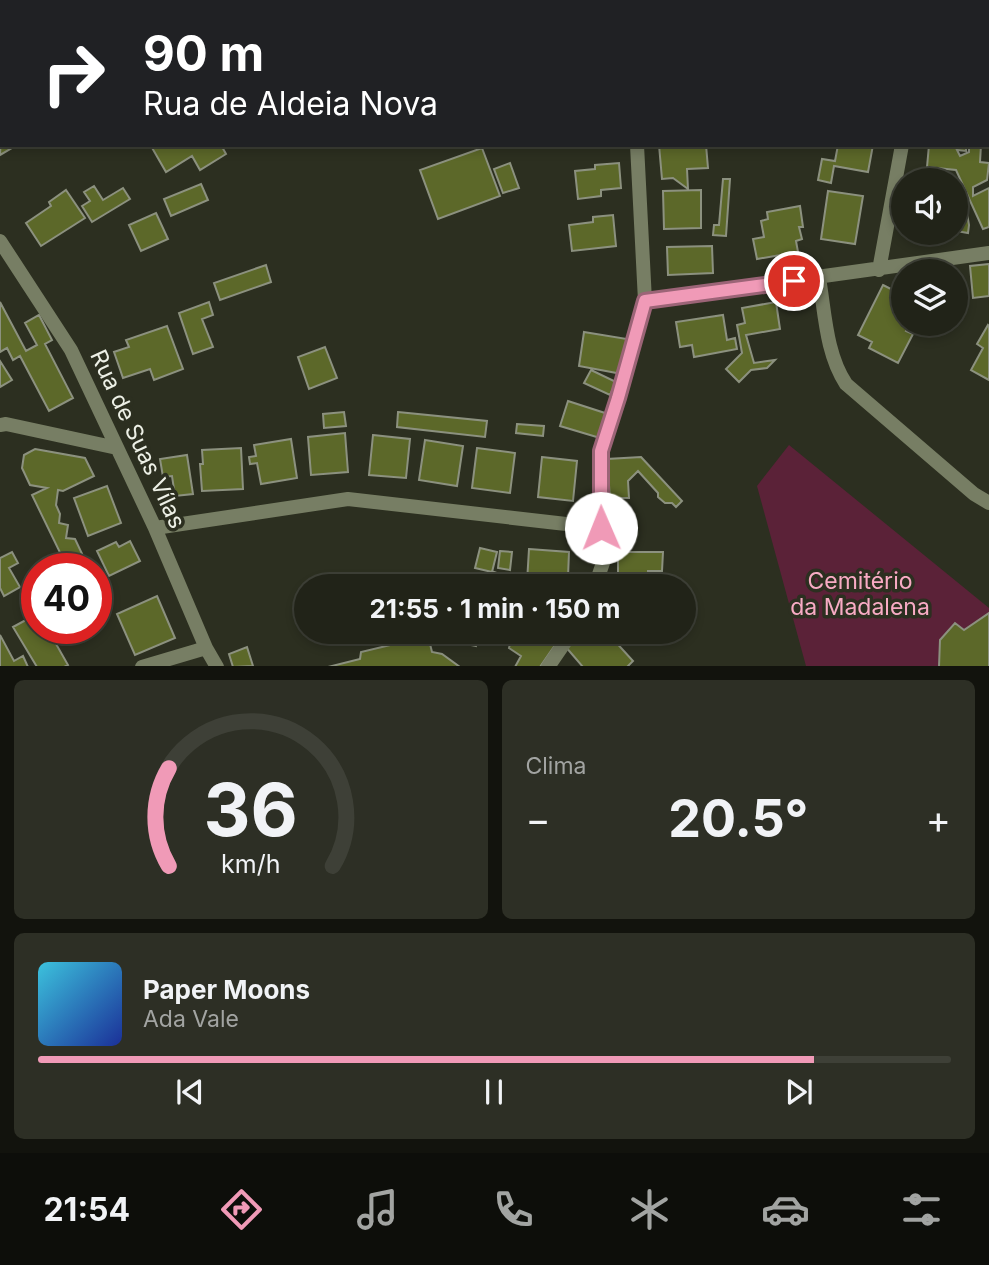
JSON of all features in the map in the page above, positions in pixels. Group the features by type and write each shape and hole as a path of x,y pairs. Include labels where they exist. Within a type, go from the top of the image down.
{"street":[{"path":"599,574 605,556 601,528 601,451 645,301 637,147"},
{"path":"878,270 902,147"},
{"name":"Rua de Suas Vílas","path":"0,241 71,350 216,666"},
{"path":"645,301 989,253"},
{"path":"819,278 831,351 838,372 846,384 974,494 989,503"},
{"path":"0,425 6,424 117,448"},
{"path":"155,528 348,499 601,528"},
{"path":"549,666 564,644"},
{"path":"145,666 206,648"}],"green space":[{"name":"Cemitério da Madalena","path":"789,445 989,608 989,613 964,630 955,623 940,640 939,666 806,666 757,486"}],"building":[{"path":"0,147 14,147 0,155"},
{"path":"152,147 222,147 226,154 200,170 192,156 166,172"},
{"path":"659,147 706,147 708,168 687,169 688,189 673,178 662,179"},
{"path":"838,147 873,147 868,172 834,166 831,183 818,180 822,159 835,161"},
{"path":"929,147 966,147 966,151 957,150 960,156 969,152 969,147 981,147 980,162 989,163 987,180 973,187 973,196 989,188 989,227 983,229 968,196 968,168 927,167"},
{"path":"482,148 500,196 438,219 420,170"},
{"path":"510,163 519,188 503,193 494,169"},
{"path":"619,163 621,188 601,190 601,196 578,199 575,171 595,169 595,165"},
{"path":"723,179 730,179 726,236 713,235 714,225 719,225"},
{"path":"201,184 208,200 171,216 164,199"},
{"path":"94,186 103,200 123,188 130,199 92,222 82,206 90,201 84,192"},
{"path":"66,190 85,218 41,246 26,223 51,206 49,202"},
{"path":"701,190 701,228 664,229 663,191"},
{"path":"828,191 863,196 855,244 821,239"},
{"path":"800,206 803,227 799,227 802,239 796,241 798,252 757,259 753,239 764,237 761,221 768,219 767,212"},
{"path":"156,213 168,239 141,251 129,225"},
{"path":"613,215 616,246 572,251 569,225 593,222 593,217"},
{"path":"712,246 713,273 668,275 667,247"},
{"path":"989,264 989,296 973,298 970,266"},
{"path":"266,265 271,282 220,300 214,283"},
{"path":"883,285 891,289 891,336 912,336 898,363 869,348 872,342 858,335"},
{"path":"0,302 26,351 37,345 25,323 39,315 52,340 45,344 73,398 49,411 20,356 13,360 7,348 0,352"},
{"path":"209,302 213,315 202,319 213,347 193,354 179,313"},
{"path":"776,302 780,329 746,335 754,363 775,360 767,368 751,370 739,382 726,369 742,353 737,325 745,323 742,308"},
{"path":"723,315 727,340 735,338 737,349 694,357 692,345 680,347 676,322"},
{"path":"988,325 989,380 971,370 983,348 977,344"},
{"path":"167,326 183,369 154,380 150,369 123,378 114,352 129,347 126,340"},
{"path":"584,332 627,339 622,374 579,366"},
{"path":"325,347 337,378 309,389 298,357"},
{"path":"0,361 12,380 0,387"},
{"path":"591,370 616,382 610,395 584,383"},
{"path":"568,401 608,414 600,438 560,426"},
{"path":"344,412 346,426 324,428 323,414"},
{"path":"398,412 487,421 485,437 397,427"},
{"path":"517,424 544,426 543,436 516,433"},
{"path":"345,433 348,472 311,475 308,437"},
{"path":"373,435 410,439 406,478 369,475"},
{"path":"291,439 297,478 261,484 257,463 250,464 249,457 256,456 254,445"},
{"path":"425,440 463,446 457,486 419,480"},
{"path":"241,448 243,489 202,491 202,450"},
{"path":"477,448 515,453 510,493 472,488"},
{"path":"35,449 85,458 94,476 63,491 58,490 56,505 60,514 59,523 68,525 66,538 75,539 82,553 60,553 32,495 47,488 30,485 22,468 24,455"},
{"path":"187,455 193,494 175,496 172,476 163,477 160,459"},
{"path":"542,457 577,461 573,501 538,497"},
{"path":"641,457 682,501 676,507 658,497 658,493 638,471 628,481 629,498 610,498 607,459"},
{"path":"107,486 121,523 88,536 74,498"},
{"path":"130,541 140,561 112,575 112,553 97,551 116,542 119,547"},
{"path":"480,548 497,552 492,572 475,568"},
{"path":"529,549 569,552 568,574 527,574"},
{"path":"500,551 512,552 510,570 498,568"},
{"path":"12,552 18,563 9,568 20,587 4,596 0,588 0,558"},
{"path":"618,552 663,552 662,571 618,574"},
{"path":"157,596 175,638 135,655 117,614"},
{"path":"989,613 989,666 939,666 940,640 955,623 964,630"},
{"path":"21,623 21,640 13,627"},
{"path":"0,635 14,661 23,656 28,666 0,666"},
{"path":"23,644 56,644 68,665 66,666 36,666"},
{"path":"394,644 430,644 432,652 442,654 459,666 332,666 360,659 361,652"},
{"path":"510,644 556,644 541,666 516,666 521,656 509,648"},
{"path":"567,644 618,644 633,661 628,666 582,666 565,646"},
{"path":"247,647 253,666 233,666 229,654"}],"route":[{"path":"601,528 601,451 645,301 794,281"}]}
